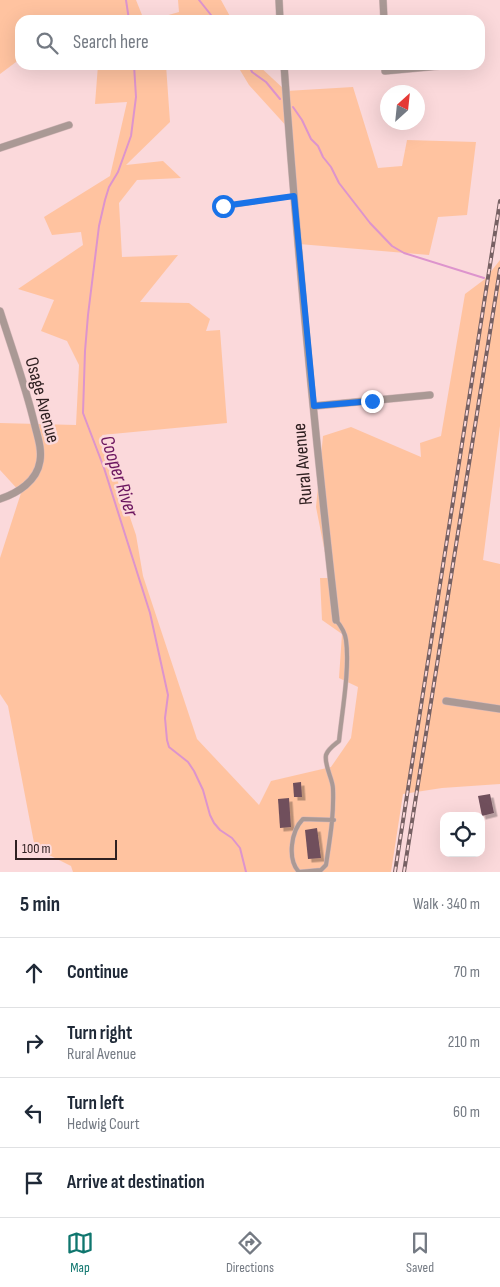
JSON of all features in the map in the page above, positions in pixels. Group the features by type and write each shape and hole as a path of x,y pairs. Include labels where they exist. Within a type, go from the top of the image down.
{"street":[{"path":"279,0 280,15"},
{"path":"383,0 384,15"},
{"name":"Rural Avenue","path":"284,70 322,502 336,620"},
{"path":"0,148 69,125"},
{"name":"Osage Avenue","path":"0,311 31,409 40,448 40,462 37,472 19,491 0,499"},
{"path":"314,406 430,396"},
{"path":"446,701 500,708"}],"lane":[{"path":"223,206 294,196"},
{"path":"334,820 303,819 299,823 292,842 295,867 299,872 321,870 326,866 334,820 333,785 329,779 326,756 328,750 339,741 346,656 344,630 336,620"}],"shaded area":[{"path":"0,0 136,0 142,15 15,15 15,63 0,74"},
{"path":"178,0 221,0 229,15 168,15 179,12"},
{"path":"98,70 166,70 170,122 126,165 163,161 181,178 137,180 119,203 122,257 178,255 140,302 189,303 210,319 206,331 220,330 227,423 102,435 136,535 143,576 197,739 259,805 271,781 331,767 351,738 358,687 339,678 342,634 322,620 320,578 330,578 316,507 323,436 351,427 421,457 420,443 441,436 465,294 485,279 500,260 500,426 483,560 500,564 500,784 442,788 403,794 391,872 73,872 71,866 35,848 8,706 0,694 0,558 21,493 0,470 0,423 76,425 79,365 67,341 41,331 54,300 18,289 83,245 81,232 52,235 44,217 110,176 127,102 95,104"},
{"path":"240,70 263,70 286,91 353,87 378,168 402,166 407,140 476,142 467,215 438,217 429,255 299,244 289,129 249,85"}],"building":[{"path":"301,782 302,797 294,797 293,783"},
{"path":"490,794 494,813 485,815 485,812 481,812 478,796"},
{"path":"289,798 291,827 280,828 278,799"},
{"path":"317,828 321,858 308,859 305,830"}],"waterway":[{"name":"Cooper River","path":"126,0 128,15"},
{"path":"199,0 211,15"},
{"name":"Cooper River","path":"134,70 136,97 131,136 118,172 109,187 99,226 88,315 83,413 104,468 150,613 168,695 165,718 169,747 188,762 194,771 203,790 214,823 220,830 232,838 240,848 246,872"},
{"path":"251,70 266,82 280,99"},
{"path":"293,107 339,183 370,223 392,246 404,253 484,278"}],"railway":[{"path":"395,872 500,201"},
{"path":"404,872 500,269"}],"route":[{"path":"223,206 294,196 314,406 372,401"}]}
